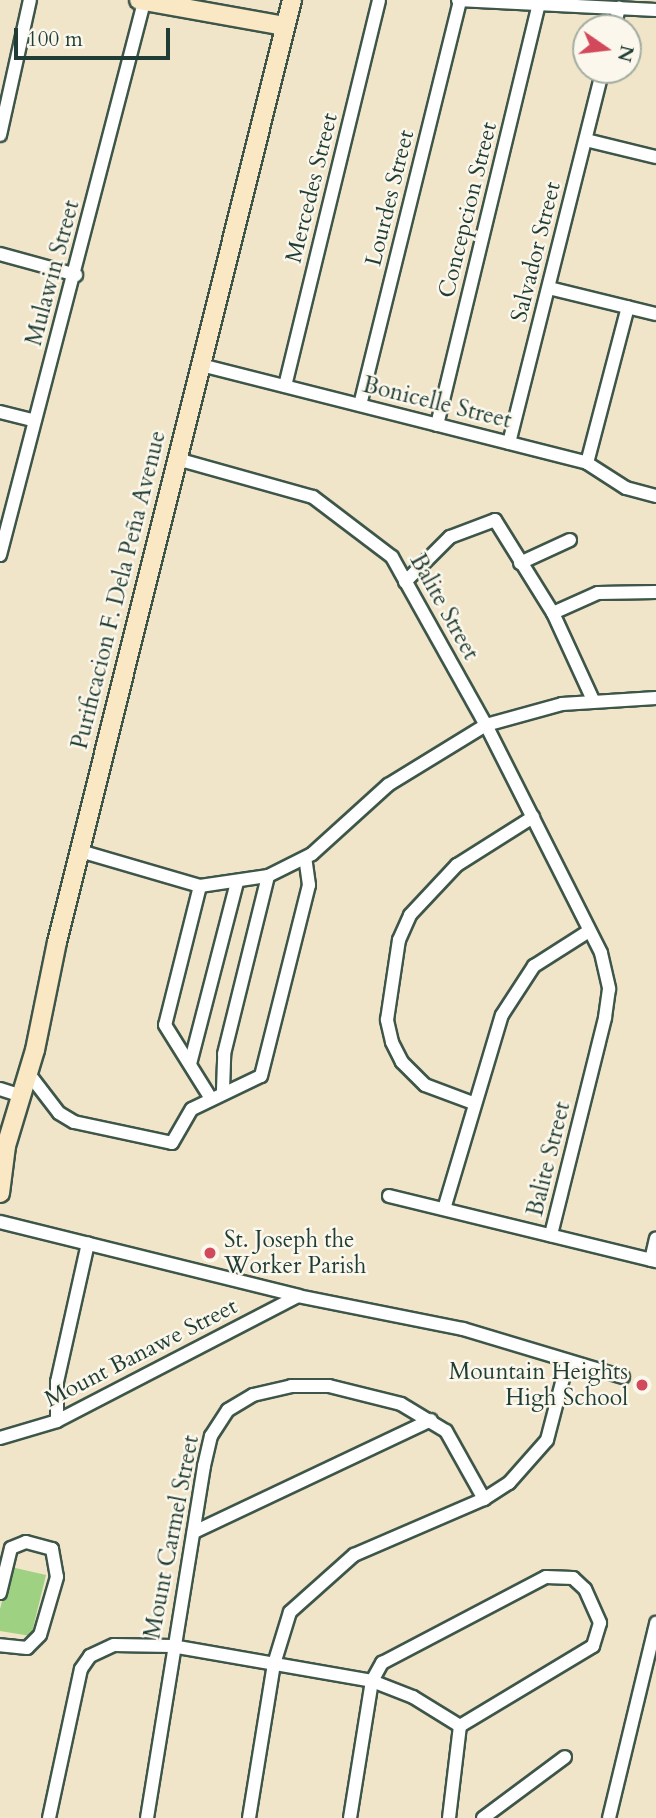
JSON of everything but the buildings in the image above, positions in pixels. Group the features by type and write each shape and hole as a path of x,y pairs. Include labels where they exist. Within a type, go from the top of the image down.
{"street":[{"path":"0,135 3,108 30,0"},
{"name":"Purificacion F. Dela Peña Avenue","path":"0,1194 6,1146 29,1074 80,851 292,0"},
{"name":"Mercedes Street","path":"285,386 379,0"},
{"path":"459,0 656,10"},
{"name":"Lourdes Street","path":"360,405 459,0"},
{"path":"141,1 285,26"},
{"name":"Mulawin Street","path":"0,555 4,520 76,275 141,1"},
{"name":"Concepcion Street","path":"437,425 539,4"},
{"path":"618,14 619,8"},
{"name":"Salvador Street","path":"509,443 600,84"},
{"path":"586,140 656,157"},
{"path":"0,254 76,275"},
{"path":"549,288 656,314"},
{"path":"587,463 628,307"},
{"name":"Bonicelle Street","path":"201,365 587,463 626,488 656,496"},
{"path":"0,412 32,420"},
{"name":"Balite Street","path":"177,459 313,497 375,541 392,558 486,725 607,967 608,989 551,1236"},
{"path":"405,582 450,537 495,520 553,613 593,700"},
{"path":"520,563 570,540"},
{"path":"553,613 598,593 656,592"},
{"path":"80,851 200,886 268,876 305,858 388,785 486,725 593,700 656,698"},
{"path":"473,1103 425,1085 402,1062 387,1020 399,940 410,915 457,865 533,817"},
{"path":"29,1074 59,1113 74,1122 172,1143 192,1109 223,1090 261,1076 309,885 305,858"},
{"path":"223,1090 224,1054 268,876"},
{"path":"190,1064 237,882"},
{"path":"200,886 165,1025 210,1097"},
{"path":"444,1209 473,1103 502,1015 534,967 589,931"},
{"path":"0,1089 22,1096"},
{"path":"389,1196 653,1261 656,1239"},
{"path":"0,1222 298,1296 464,1329 567,1363 623,1377"},
{"path":"57,1420 57,1382 88,1243"},
{"name":"Mount Banawe Street","path":"0,1438 57,1420 298,1296"},
{"path":"249,1818 274,1664 290,1612 329,1572 384,1539 484,1499 532,1461 547,1440 567,1363"},
{"name":"Mount Carmel Street","path":"147,1818 172,1646 211,1436 228,1410 253,1395 291,1385 329,1386 401,1404 431,1420 461,1454 484,1499"},
{"path":"194,1531 431,1420"},
{"path":"0,1593 11,1548 26,1542 52,1549 57,1577 40,1635 27,1648 0,1645"},
{"path":"350,1818 372,1681 390,1656 546,1577 573,1578 594,1605 600,1623 593,1646 460,1726"},
{"path":"609,1818 656,1623"},
{"path":"49,1818 72,1697 85,1662 114,1644 172,1646 372,1681 414,1697 460,1726"},
{"path":"449,1818 460,1726"},
{"path":"483,1818 565,1757"}],"green space":[{"path":"11,1567 46,1575 31,1636 0,1631 0,1609"}],"place":[{"name":"St. Joseph the Worker Parish","path":"210,1253"},
{"name":"Mountain Heights High School","path":"642,1385"}]}
